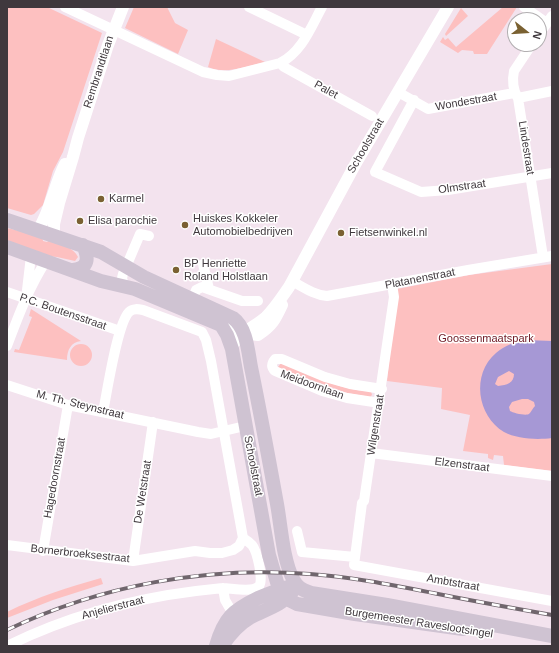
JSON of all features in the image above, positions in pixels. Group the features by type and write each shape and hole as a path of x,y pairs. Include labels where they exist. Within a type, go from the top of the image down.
{"main road":[{"path":"7,220 101,252 221,325 231,348"},
{"path":"73,270 81,268 85,263 87,255 83,245"},
{"path":"7,247 101,281 124,286 234,318 243,333"},
{"name":"Schoolstraat","path":"243,333 265,436 286,555 294,581"},
{"name":"Schoolstraat","path":"231,348 246,426 263,555 275,585"},
{"path":"222,646 236,619 240,607 275,585 294,581"},
{"name":"Burgemeester Raveslootsingel","path":"294,581 304,591 311,593 387,605 552,636"},
{"name":"Burgemeester Raveslootsingel","path":"275,585 297,604 355,614 464,629 552,646"},
{"path":"216,646 224,626 236,619"}],"street":[{"path":"65,7 76,9 113,30 203,72 229,76 280,63 288,59 298,50 322,7"},
{"name":"Rembrandtlaan","path":"54,236 54,224 59,203 78,138 113,30 123,7"},
{"path":"250,7 307,35"},
{"name":"Schoolstraat","path":"231,348 236,339 266,317 280,301 291,284 356,163 448,7"},
{"path":"524,7 549,19"},
{"name":"Lindestraat","path":"527,52 514,71 513,76 530,176 548,257"},
{"name":"Palet","path":"280,63 284,67 372,116"},
{"name":"Wondestraat","path":"398,92 428,109 552,91"},
{"name":"Schoolstraat","path":"375,172 414,100"},
{"name":"Rembrandtlaan","path":"38,230 44,221 58,179 78,138"},
{"name":"Olmstraat","path":"375,172 421,192 448,190 552,173"},
{"path":"124,286 122,276 140,234 150,236"},
{"path":"25,300 31,256"},
{"name":"Platanenstraat","path":"291,284 322,296 327,296 548,257"},
{"path":"7,346 25,300 46,261"},
{"path":"203,264 209,289"},
{"name":"Wilgenstraat","path":"354,561 362,503 364,501 382,389 394,297 392,284"},
{"path":"190,305 196,290 202,287 242,301 258,302"},
{"name":"P.C. Boutensstraat","path":"7,292 25,300 120,331"},
{"name":"Schoolstraat","path":"120,331 126,316 133,309 143,310 199,330 204,334 211,361 243,538 263,555"},
{"path":"221,325 243,333"},
{"path":"103,412 120,331"},
{"name":"Meidoornlaan","path":"380,403 347,398 322,391 275,372 271,365 275,359 282,359 325,377 350,384 382,389"},
{"name":"M. Th. Steynstraat","path":"7,386 68,404 205,433 211,434 246,426"},
{"name":"Hagedoornstraat","path":"43,551 68,404"},
{"name":"De Wetstraat","path":"132,561 153,422"},
{"name":"Elzenstraat","path":"372,453 552,476"},
{"name":"Ambtstraat","path":"297,531 302,552 354,561 552,602"},
{"name":"Bornerbroeksestraat","path":"7,545 43,551 132,561 195,551 222,553 233,550 239,546 243,538"},
{"name":"Anjelierstraat","path":"7,646 62,623 102,609 175,594 223,588 253,589 258,587 260,584 275,585"},
{"path":"223,588 225,600 236,619"}],"green space":[{"path":"7,7 47,7 102,33 63,152 53,171 43,205 31,215 7,208"},
{"path":"134,7 167,7 175,23 188,30 178,54 125,28"},
{"path":"503,7 517,7 514,12 507,12 507,23 487,54 474,54 473,51 462,50 458,53 440,42 443,37 445,40 448,38 456,47"},
{"path":"461,8 468,16 446,36 445,34"},
{"path":"216,39 265,62 229,70 208,67"},
{"path":"7,228 42,236 43,241 47,242 51,239 70,248 78,257 75,261 46,256 7,242"},
{"name":"Goossenmaatspark","path":"552,264 552,471 504,465 503,456 494,455 493,460 488,458 488,454 463,451 470,415 441,409 442,388 387,381 397,289 469,275"},
{"path":"31,309 81,341 70,347 67,360 14,352 15,349 19,350 32,317 29,316"},
{"path":"77,344 85,344 92,351 92,359 85,366 77,366 70,359 70,351"},
{"path":"281,363 337,385 371,391 372,395 370,397 347,393 279,368 278,367"},
{"path":"101,578 103,584 53,600 7,618 7,612 41,597"}],"shaded area":[{"path":"526,340 552,341 552,438 527,438 504,432 495,425 483,406 480,394 480,383 488,362 503,348 510,344","holes":["509,371 514,374 513,380 501,386 495,384 498,377","528,399 534,402 535,406 529,414 525,415 510,411 509,407 512,402"]}],"railway":[{"path":"7,630 43,614 117,590 194,576 232,573 271,572 341,577 387,584 552,615"}],"place":[{"name":"Karmel","path":"101,199"},
{"name":"Elisa parochie","path":"80,221"},
{"name":"Huiskes Kokkeler Automobielbedrijven","path":"185,225"},
{"name":"Fietsenwinkel.nl","path":"341,233"},
{"name":"BP Henriette Roland Holstlaan","path":"176,270"}]}
